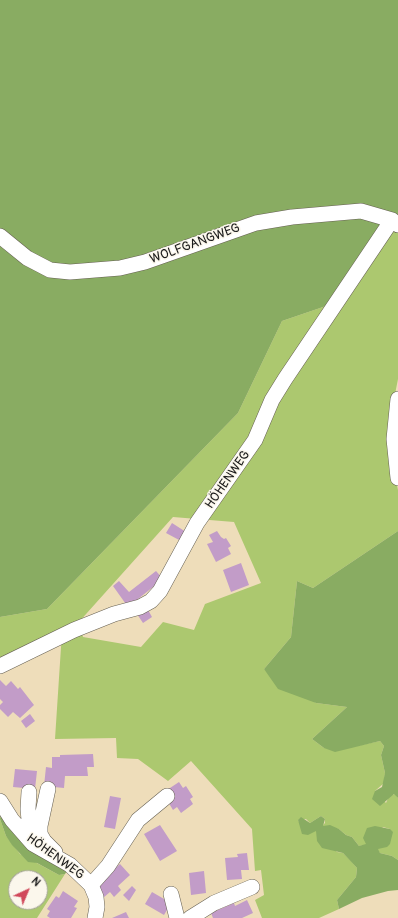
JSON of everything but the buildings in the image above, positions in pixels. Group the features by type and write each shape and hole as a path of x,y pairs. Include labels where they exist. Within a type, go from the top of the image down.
{"street":[{"name":"WOLFGANGWEG","path":"0,236 27,258 50,270 70,272 126,267 145,262 256,222 292,216 361,211 395,222"},
{"name":"HÖHENWEG","path":"0,666 74,630 114,614 140,607 151,601 160,591 197,523 255,440 272,400 285,379 395,222"},
{"path":"398,398 394,439 398,478"},
{"path":"44,842 40,834 40,826 48,789"},
{"path":"29,792 29,820 33,828 44,842 70,865"},
{"path":"91,885 108,866 138,820 167,796"},
{"name":"HÖHENWEG","path":"0,801 12,820 33,844 70,865 91,885 96,897 97,907 95,918"},
{"path":"190,918 214,903 252,887"},
{"path":"171,894 177,918"}],"green space":[{"path":"0,0 398,0 398,231 380,229 326,306 282,321 238,413 47,609 0,617"},
{"path":"380,229 398,231 398,379 393,404 394,471 398,490 398,531 313,588 297,581 291,637 264,669 316,703 347,707 312,739 324,748 352,747 380,741 384,746 381,755 385,773 384,783 375,791 386,803 389,796 395,794 398,798 398,860 392,856 380,853 377,849 390,829 383,827 366,845 359,846 352,837 346,835 339,829 322,826 325,823 325,819 321,816 310,823 306,819 298,820 302,828 316,830 337,852 343,853 357,868 356,877 337,900 339,909 319,918 262,918 255,900 264,895 261,870 255,871 252,829 191,761 168,781 138,759 117,758 116,738 55,739 62,632 0,660 0,617 47,609 238,413 282,321 326,306","holes":["173,517 234,522 261,583 205,604 194,630 163,622 141,647 83,637 78,623"]},
{"path":"398,531 398,798 394,794 380,806 372,799 375,791 382,787 385,773 381,755 384,746 380,741 335,752 324,748 312,739 347,707 316,703 278,689 264,669 291,637 297,581 313,588"},
{"path":"1,813 67,871 65,874 59,875 37,863 28,862 12,845 6,836 0,819"},
{"path":"321,816 325,819 323,826 330,825 339,829 346,835 352,837 359,846 366,844 363,838 367,828 375,826 390,829 393,832 390,844 387,847 378,849 380,853 392,856 398,860 398,890 362,898 339,909 337,900 356,877 357,868 343,853 322,848 317,841 316,831 308,835 302,834 298,820 301,817 310,823"},
{"path":"0,819 6,836 20,854 59,875 65,874 48,901 48,870 8,870 8,910 42,910 37,918 0,918"}]}
